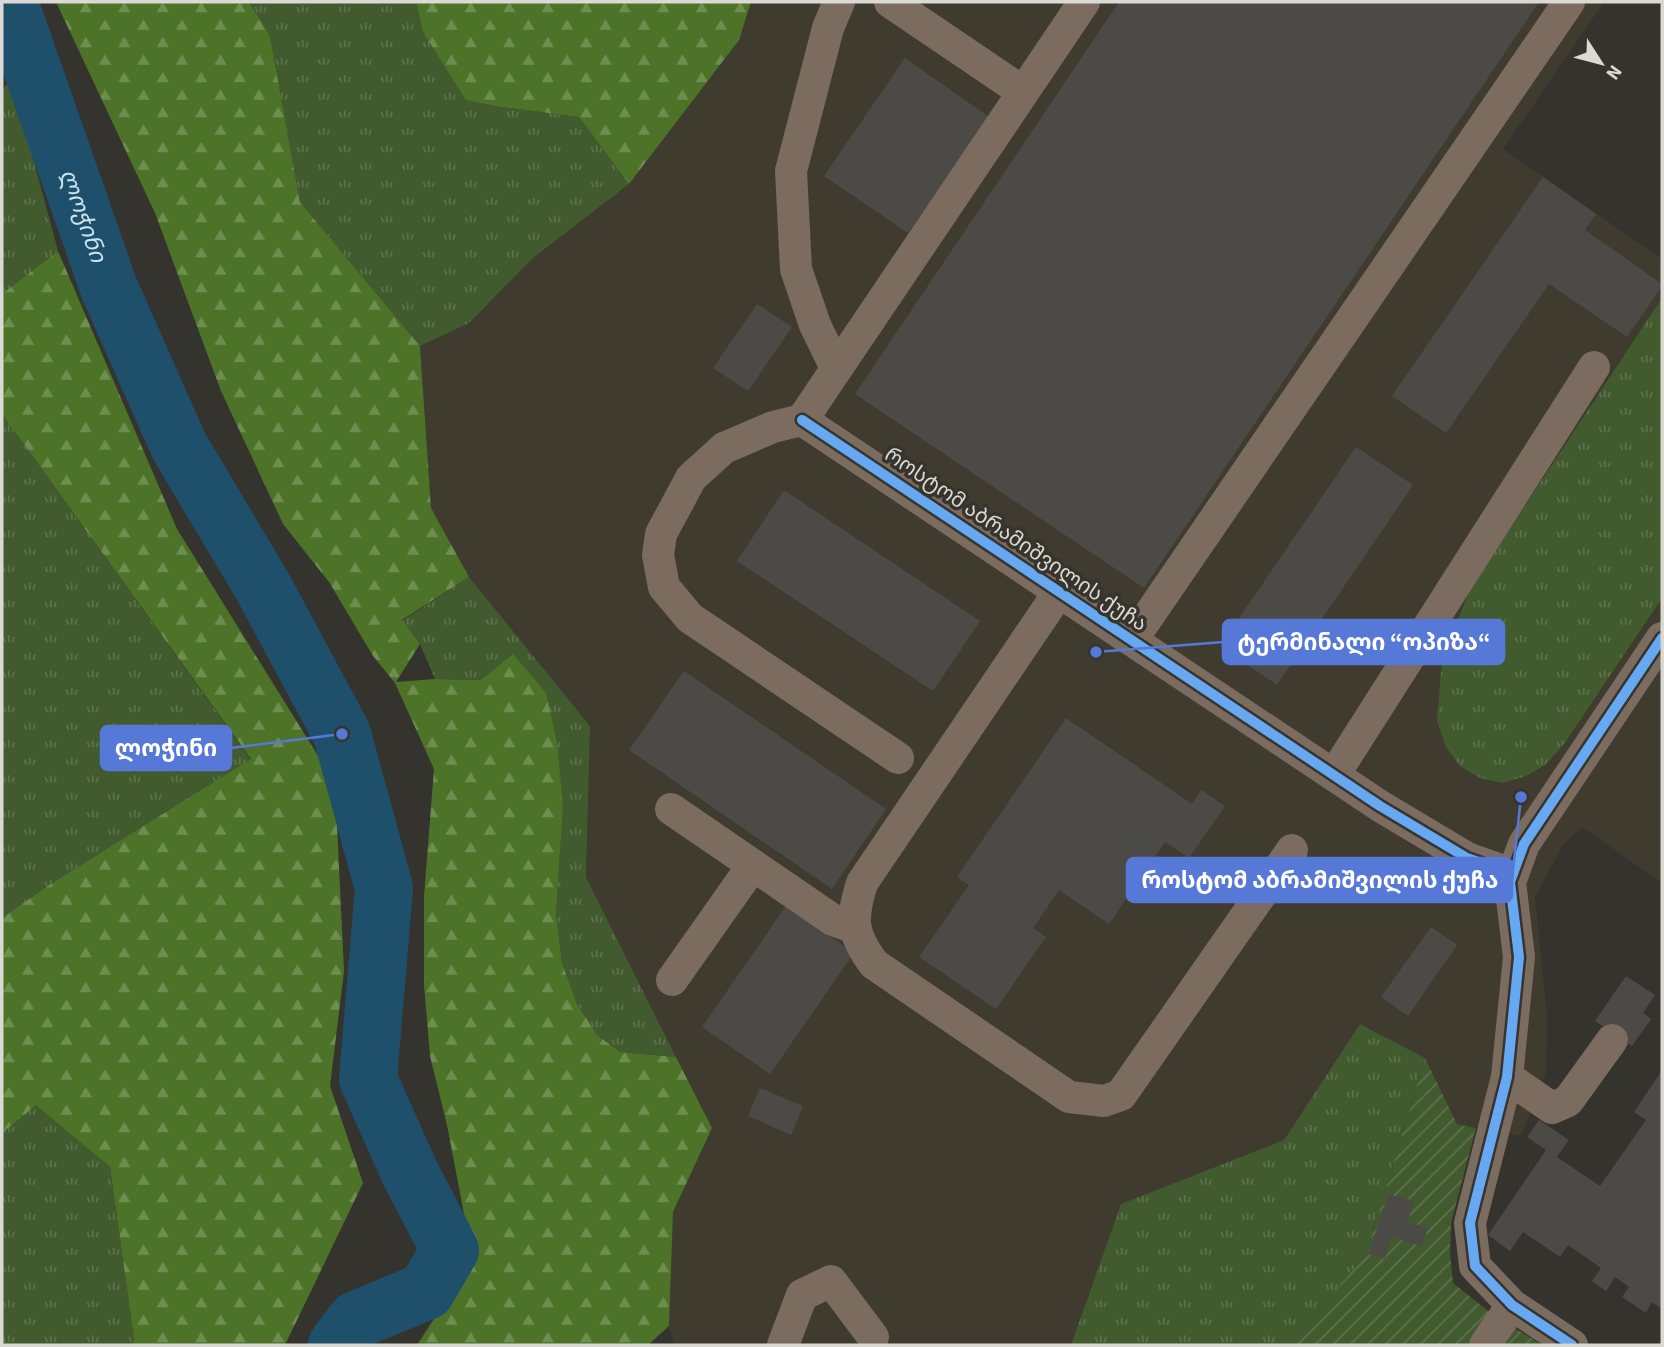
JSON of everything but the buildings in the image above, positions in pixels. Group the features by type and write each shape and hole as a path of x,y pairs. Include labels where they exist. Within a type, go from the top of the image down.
{"street":[{"path":"836,368 815,325 796,269 791,171 828,28 839,2"},
{"path":"890,2 1023,92"},
{"path":"898,758 690,618 664,587 659,555 661,534 691,478 724,448 773,427 802,419 1084,2"},
{"path":"1132,640 1569,2"},
{"path":"1334,775 1594,367"},
{"name":"როსტომ აბრამიშვილის ქუჩა","path":"802,419 1380,806 1467,858 1513,874"},
{"path":"1059,592 862,883 854,909 855,928 860,945 874,964 1069,1097 1104,1101 1121,1095 1292,850"},
{"path":"1572,1345 1512,1306 1475,1266 1470,1223 1507,1077 1519,957 1510,882 1524,844 1662,638"},
{"path":"671,810 833,920 855,928"},
{"path":"672,980 753,865"},
{"path":"1507,1077 1552,1108 1568,1101 1612,1040"},
{"path":"783,1345 802,1296 831,1281 873,1337"},
{"path":"1485,1345 1512,1306"}],"shaded area":[{"path":"751,2 1604,2 1503,149 1662,259 1662,883 1582,827 1563,845 1535,897 1547,1017 1546,1073 1521,1136 1457,1124 1425,1058 1360,1024 1284,1140 1121,1204 1071,1345 674,1345 669,1326 673,1212 712,1128 586,877 590,726 469,577 431,508 420,346 469,323 533,258 629,184 739,40"}],"green space":[{"path":"56,2 249,2 270,36 300,202 420,346 431,508 469,577 402,620 420,644 396,682 481,680 513,654 546,693 557,743 563,808 556,914 562,963 577,1004 597,1035 620,1052 676,1057 712,1128 673,1212 669,1326 648,1345 417,1345 458,1282 469,1240 447,1125 430,1056 424,985 424,896 434,769 395,683 373,656 329,582 283,524 221,391 155,213"},
{"path":"249,2 416,2 423,32 502,107 579,117 629,184 533,258 469,323 420,346 300,202 270,36"},
{"path":"416,2 751,2 739,40 629,184 579,117 466,100 423,32"},
{"path":"12,80 58,251 2,294 2,89"},
{"path":"58,251 177,529 335,783 344,971 330,1086 363,1183 285,1345 132,1345 134,1339 110,1167 36,1105 2,1133 2,918 49,885 251,759 2,414 2,294"},
{"path":"1662,298 1662,598 1564,744 1545,765 1526,776 1502,783 1480,778 1460,766 1446,747 1437,721 1442,661 1470,589"},
{"path":"2,414 251,760 49,885 2,918"},
{"path":"469,577 590,726 586,877 676,1057 620,1052 597,1035 577,1004 562,963 556,914 563,808 481,680 435,679 420,644 402,621"},
{"path":"1360,1024 1425,1058 1366,1254 1289,1345 1071,1345 1121,1204 1284,1140"},
{"path":"1425,1058 1457,1124 1476,1128 1451,1223 1453,1283 1492,1314 1542,1345 1289,1345 1366,1254"},
{"path":"36,1104 110,1167 134,1339 132,1345 2,1345 2,1133"}],"waterway":[{"name":"ლოჭინი","path":"9,2 109,288 179,446 263,587 342,734 384,888 368,1079 410,1173 450,1250 426,1291 356,1320 337,1345"}],"cycle path":[{"path":"802,420 1380,806 1467,858 1513,874"},
{"path":"1572,1345 1512,1305 1475,1266 1470,1223 1507,1077 1519,957 1510,882 1524,844 1662,638"}],"place":[{"name":"ტერმინალი “ოპიზა“","path":"1096,652"},
{"name":"ლოჭინი","path":"342,734"},
{"name":"როსტომ აბრამიშვილის ქუჩა","path":"1521,797"}]}
